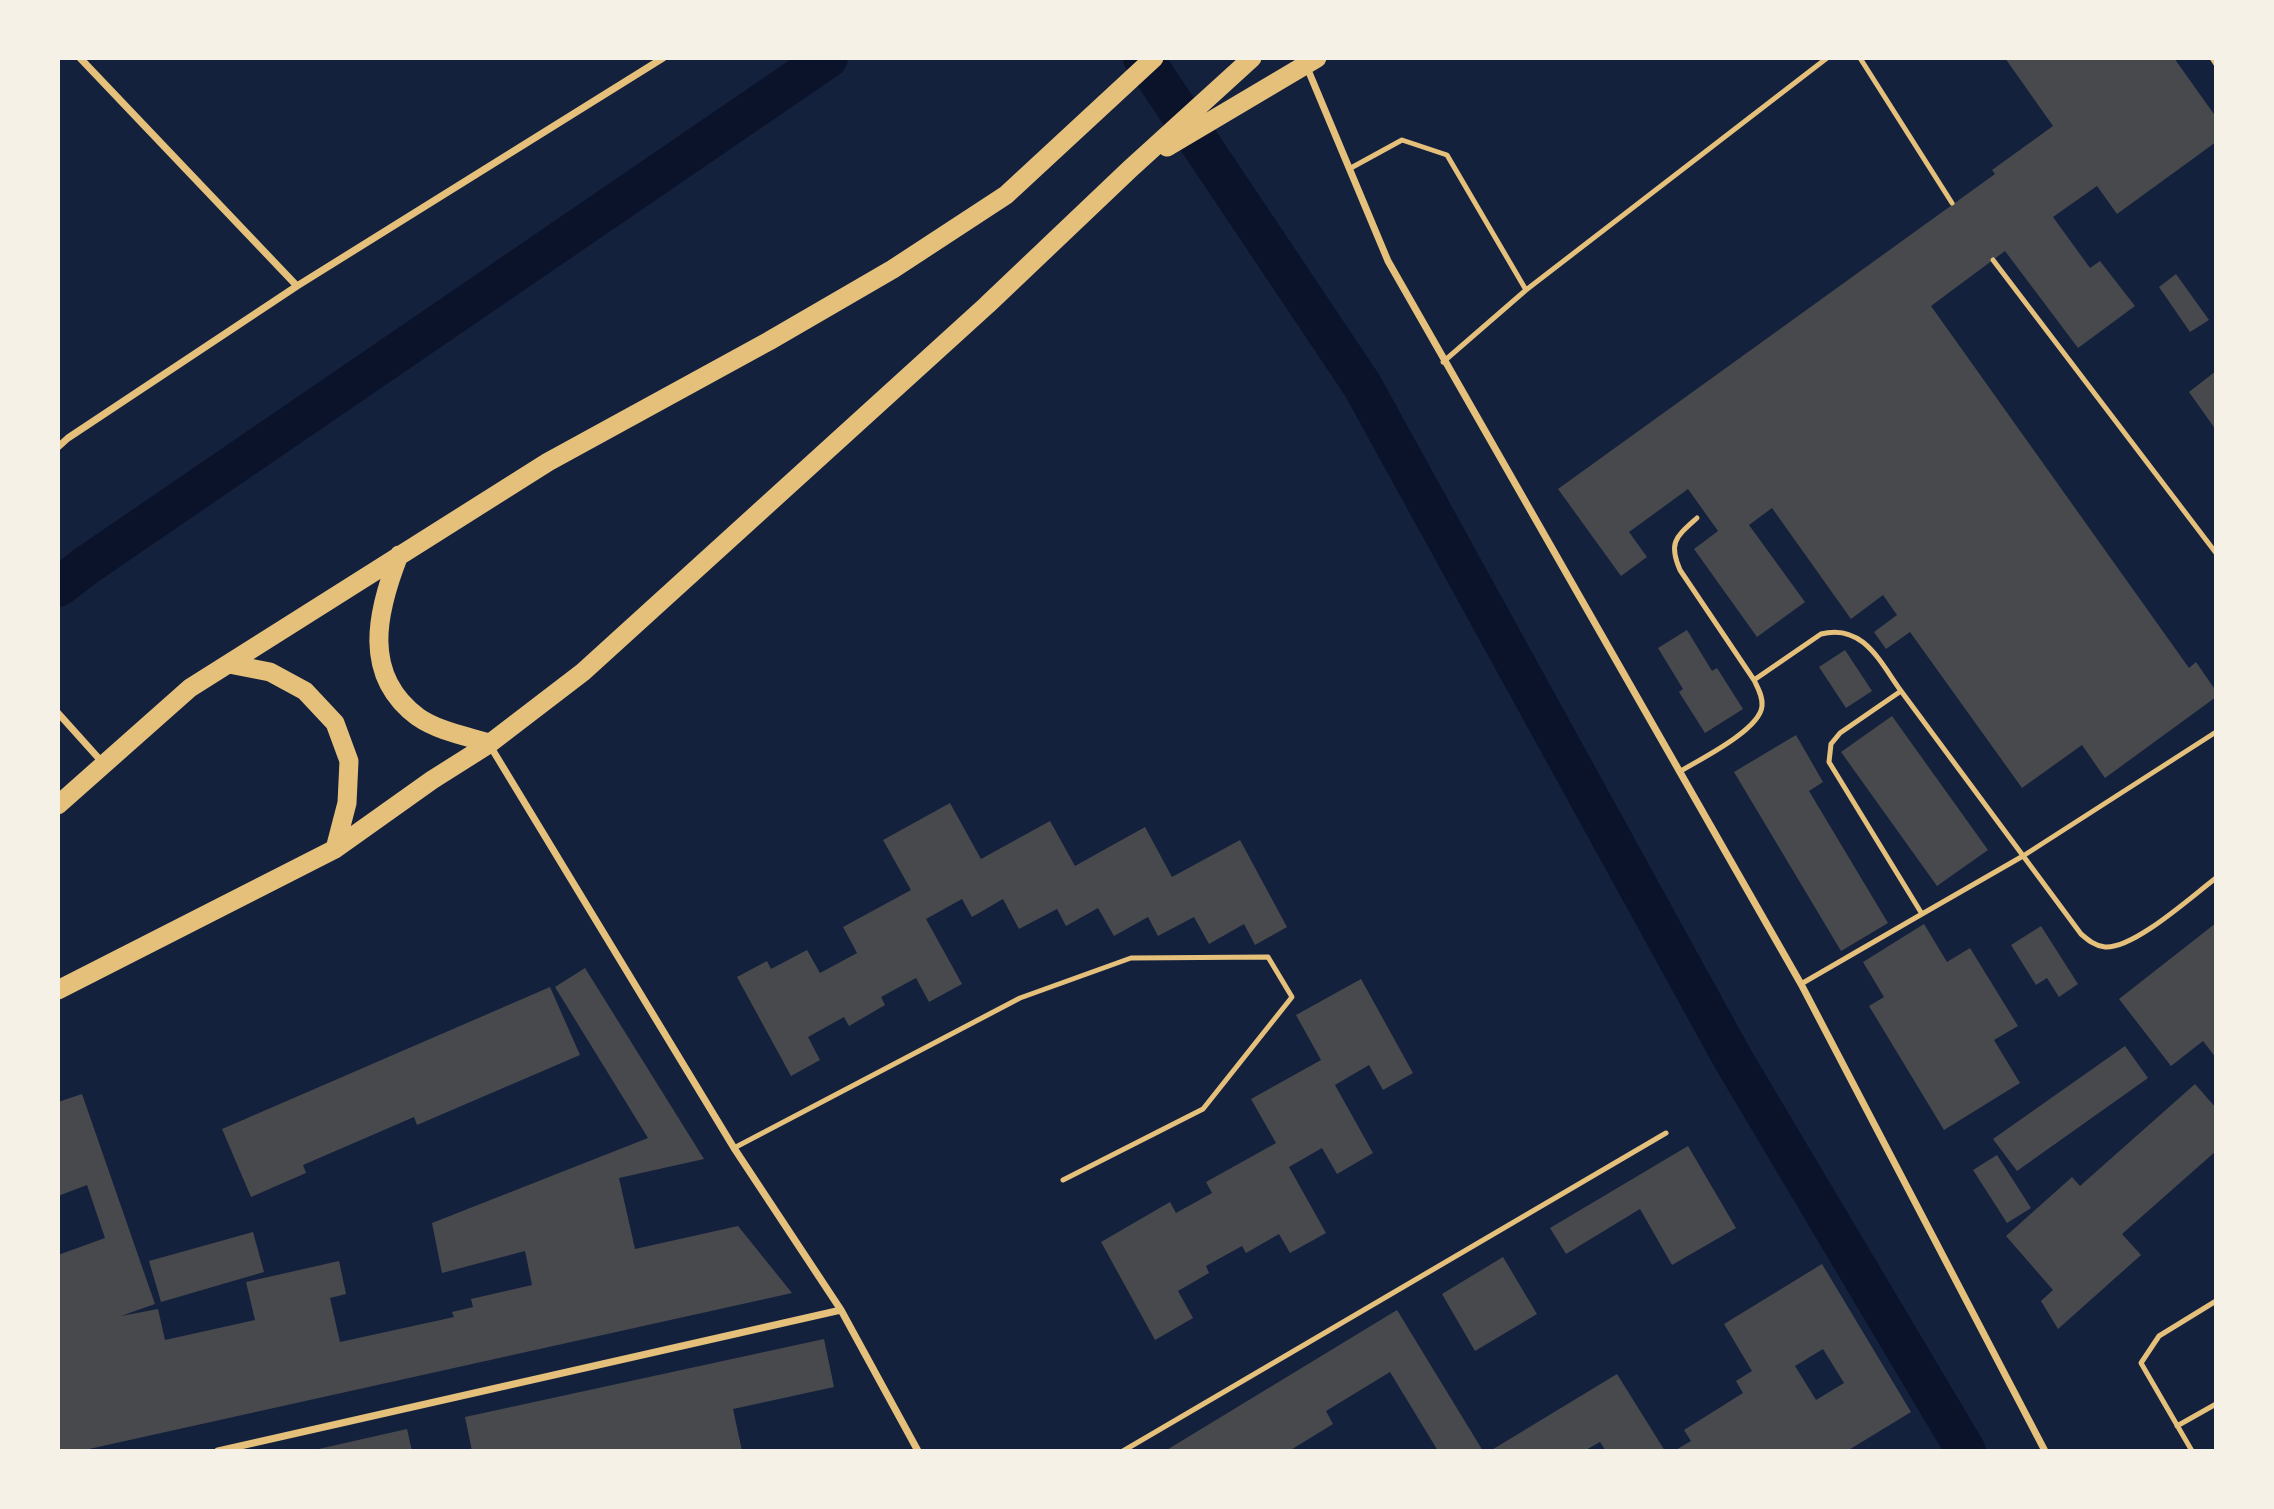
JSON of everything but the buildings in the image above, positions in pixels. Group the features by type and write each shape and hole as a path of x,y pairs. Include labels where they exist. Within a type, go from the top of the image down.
{"highway":[{"path":"58,804 190,688 548,462 769,341 893,269 1006,195 1154,58"},
{"path":"58,990 335,849 489,743 583,672 987,305 1252,58"},
{"path":"1130,169 1311,61"},
{"path":"399,555 385,590 377,630 381,667 398,696 419,717 445,730 489,743"},
{"path":"229,664 270,672 305,691 335,723 349,761 347,803 335,849"}],"street":[{"path":"80,58 297,286"},
{"path":"58,447 297,286 663,58"},
{"path":"1311,61 1349,169 1388,261 1443,362 1801,984 2045,1451"},
{"path":"58,713 104,764"},
{"path":"489,743 734,1148 841,1310 918,1451"},
{"path":"218,1451 841,1310"}],"lane":[{"path":"1443,362 1526,290 1827,58"},
{"path":"1860,58 1952,203"},
{"path":"2212,58 2216,64"},
{"path":"1349,169 1402,140 1447,155 1526,290"},
{"path":"1993,260 2216,553"},
{"path":"1679,772 1758,720 1762,707 1754,680 1679,570 1674,556 1674,544 1678,535 1697,518"},
{"path":"1754,680 1821,634 1845,632 1868,646 2081,934 2092,943 2105,947 2122,944 2139,936 2216,878"},
{"path":"1901,691 1840,733 1831,744 1829,762 1922,914"},
{"path":"1801,984 2023,856 2216,732"},
{"path":"734,1148 1020,998 1118,962 1131,958 1268,957 1292,997 1203,1109 1063,1180"},
{"path":"1123,1451 1666,1133"},
{"path":"2192,1451 2141,1363 2160,1336 2216,1301"},
{"path":"2177,1426 2216,1404"}],"waterway":[{"path":"58,587 828,58"},
{"path":"1143,58 1362,385 1733,1059 1966,1451"}]}
